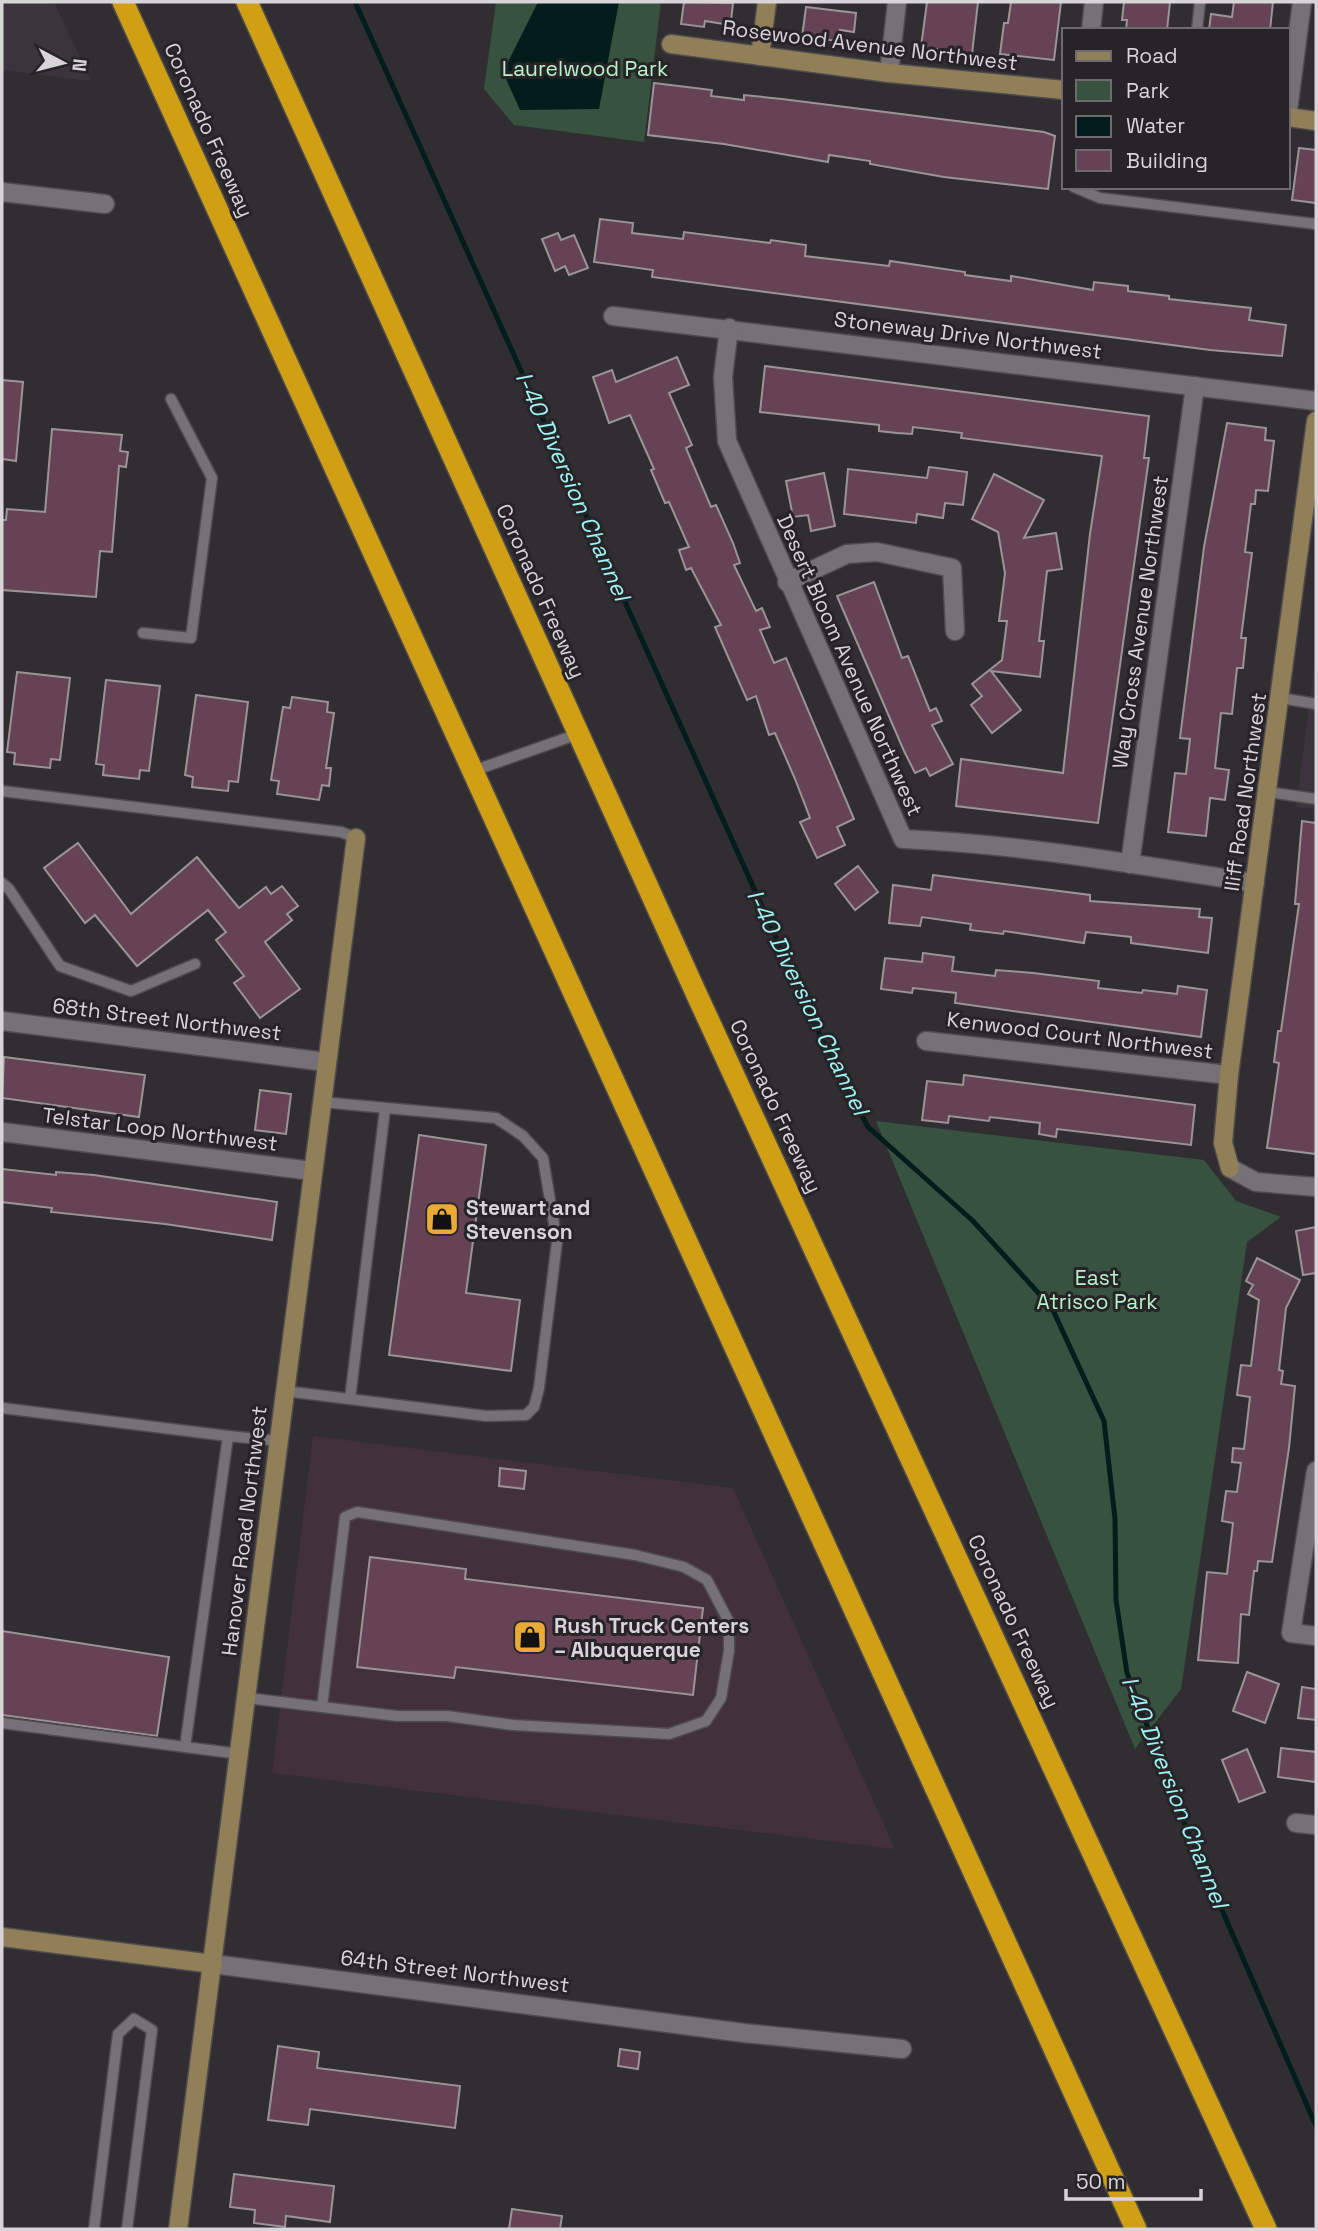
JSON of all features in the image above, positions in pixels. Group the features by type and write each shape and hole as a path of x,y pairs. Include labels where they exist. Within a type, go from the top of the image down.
{"highway":[{"name":"Coronado Freeway","path":"123,2 1136,2229"},
{"name":"Coronado Freeway","path":"247,2 578,733 1266,2229"}],"street":[{"path":"760,56 767,2"},
{"path":"889,73 897,2"},
{"path":"1091,28 1094,2"},
{"path":"1290,95 1302,2"},
{"name":"Rosewood Avenue Northwest","path":"670,44 889,73 1062,90"},
{"path":"1290,117 1316,121"},
{"path":"2,192 105,204"},
{"name":"Stoneway Drive Northwest","path":"613,316 1316,401"},
{"name":"Desert Bloom Avenue Northwest","path":"729,328 723,377 727,441 787,582 903,839 1130,864"},
{"name":"Way Cross Avenue Northwest","path":"1130,864 1195,386"},
{"name":"Iliff Road Northwest","path":"1316,421 1229,1076 1223,1143 1230,1168 1256,1182 1316,1188"},
{"path":"787,582 848,554 877,552 952,568 956,631"},
{"name":"Hanover Road Northwest","path":"178,2229 356,838"},
{"path":"1130,864 1255,883"},
{"name":"68th Street Northwest","path":"2,1021 326,1062"},
{"name":"Kenwood Court Northwest","path":"926,1041 1229,1076"},
{"name":"Telstar Loop Northwest","path":"2,1132 312,1171"},
{"path":"1316,1471 1291,1633 1316,1636"},
{"path":"1296,1823 1316,1825"},
{"name":"64th Street Northwest","path":"2,1937 744,2033 902,2049"}],"lane":[{"path":"1197,28 1200,2"},
{"path":"1079,189 1100,198 1316,224"},
{"path":"143,633 191,638 212,478 171,399"},
{"path":"1281,698 1316,704"},
{"path":"473,771 578,733"},
{"path":"2,791 341,832 356,838"},
{"path":"1268,792 1316,799"},
{"path":"2,883 9,889 60,967 131,991 195,964"},
{"path":"285,1391 486,1416 526,1415 534,1407 539,1388 557,1242 543,1158 523,1136 496,1118 321,1102"},
{"path":"350,1399 385,1109"},
{"path":"2,1408 279,1441"},
{"path":"185,1747 228,1436"},
{"path":"247,1698 322,1707 397,1716 447,1716 513,1725 669,1734 706,1720 721,1698 729,1651 729,1622 707,1580 684,1567 635,1555 357,1513 345,1517 324,1668 322,1707"},
{"path":"2,1723 240,1754"},
{"path":"94,2229 118,2034 134,2020 152,2030 127,2229"}],"shaded area":[{"path":"2,2 54,2 91,81 2,70"},
{"path":"1316,654 1316,809 1296,807"},
{"path":"313,1436 733,1488 895,1849 272,1773"}],"green space":[{"name":"Laurelwood Park","path":"496,2 661,2 644,142 514,125 484,89"},
{"name":"East Atrisco Park","path":"876,1121 1204,1160 1236,1201 1281,1217 1247,1242 1181,1689 1135,1749"}],"water":[{"path":"538,2 619,2 599,109 520,110 503,72"}],"building":[{"path":"684,2 733,3 731,21 724,20 724,24 705,21 704,27 681,24"},
{"path":"927,2 978,2 972,54 921,47"},
{"path":"1011,2 1061,2 1054,60 1000,54 1004,23 1008,23"},
{"path":"1124,2 1170,2 1167,28 1126,28 1127,20 1122,20"},
{"path":"1234,2 1273,2 1270,28 1209,28 1211,14 1232,17"},
{"path":"806,7 856,13 854,32 840,30 838,41 802,37"},
{"path":"654,83 712,90 711,96 744,100 744,95 782,99 1044,132 1055,136 1048,189 944,177 829,155 828,162 724,144 648,135"},
{"path":"1299,148 1316,150 1316,203 1292,200"},
{"path":"600,219 633,223 632,233 683,239 684,232 770,243 771,240 806,245 805,256 889,266 890,261 965,272 965,275 1011,281 1011,276 1093,290 1094,282 1128,286 1128,291 1169,296 1169,299 1251,308 1249,320 1286,325 1282,356 1210,350 652,277 653,270 594,262"},
{"path":"558,233 561,240 574,235 588,268 569,275 565,266 555,271 542,239"},
{"path":"677,357 689,385 669,393 692,445 686,448 711,507 716,505 733,543 740,563 734,565 756,611 762,608 770,627 760,630 774,663 786,658 854,819 837,827 845,845 817,858 800,822 810,818 795,779 775,733 769,735 756,696 747,700 715,627 721,625 691,568 686,570 679,550 689,547 669,502 665,503 651,470 654,469 630,415 609,423 593,377 612,370 616,382"},
{"path":"765,366 1149,416 1144,458 1149,458 1098,823 956,806 961,759 1063,773 1090,534 1102,456 961,438 962,433 913,427 912,434 897,433 879,431 879,425 760,412"},
{"path":"2,380 23,382 16,461 2,459"},
{"path":"1227,423 1266,428 1265,440 1274,441 1268,491 1256,490 1255,504 1251,504 1245,552 1252,553 1241,638 1246,638 1243,668 1237,668 1232,714 1221,713 1215,768 1229,770 1225,800 1210,798 1206,836 1168,832 1175,773 1186,774 1190,739 1180,738 1204,547"},
{"path":"52,429 122,435 120,451 128,452 126,467 119,466 112,552 100,551 96,597 2,590 2,520 6,520 7,509 45,512"},
{"path":"929,467 967,472 963,505 945,503 943,518 917,514 916,523 844,514 848,469 927,478"},
{"path":"824,473 835,526 811,531 808,515 793,517 786,481"},
{"path":"994,474 1044,500 1024,538 1056,533 1062,569 1047,571 1039,641 1044,641 1040,677 991,671 1021,710 992,733 971,705 982,696 972,684 1002,660 1007,621 999,621 1005,573 998,532 972,519"},
{"path":"874,582 902,658 908,656 930,711 936,708 942,721 932,725 953,764 930,776 926,768 915,773 837,596"},
{"path":"17,672 70,678 60,760 51,759 50,768 14,764 15,753 7,752"},
{"path":"106,680 160,686 149,771 140,770 139,779 103,775 104,765 96,764"},
{"path":"196,695 248,702 238,782 229,781 228,791 192,787 193,777 185,775"},
{"path":"292,697 328,702 327,712 334,713 326,768 331,768 329,786 322,785 319,800 277,794 279,781 271,780 283,707 290,708"},
{"path":"1302,821 1316,823 1316,1154 1267,1148 1279,1063 1274,1062 1278,1031 1281,1031 1299,904 1295,904"},
{"path":"78,843 131,914 197,857 239,908 266,887 271,894 282,886 298,906 287,914 292,920 265,942 300,989 260,1018 234,983 244,976 216,940 226,932 208,910 137,966 95,915 85,923 44,868"},
{"path":"858,866 878,892 855,910 835,884"},
{"path":"933,875 1090,895 1090,901 1200,909 1199,917 1212,918 1208,953 1131,943 1131,937 1086,932 1084,943 1004,931 1003,934 970,930 971,924 922,917 920,926 889,923 893,885 931,890"},
{"path":"923,953 954,957 952,971 995,976 996,970 1033,973 1099,981 1098,988 1142,993 1143,990 1177,994 1178,986 1207,990 1201,1037 955,1003 956,993 913,988 912,993 881,989 885,958 922,962"},
{"path":"4,1057 145,1075 139,1117 2,1098"},
{"path":"964,1075 1195,1105 1191,1145 1057,1129 1056,1137 1039,1134 1040,1123 990,1117 989,1121 949,1116 948,1123 922,1120 927,1081 963,1085"},
{"path":"260,1090 291,1094 286,1134 255,1130"},
{"name":"Stewart and Stevenson","path":"419,1135 486,1145 466,1293 520,1300 511,1371 389,1355"},
{"path":"2,1169 56,1175 56,1172 94,1175 277,1202 272,1240 165,1224 51,1212 52,1208 2,1202"},
{"path":"1316,1227 1316,1273 1303,1275 1296,1231"},
{"path":"1257,1258 1300,1280 1286,1308 1279,1370 1283,1371 1281,1384 1295,1386 1289,1448 1272,1562 1258,1561 1257,1571 1254,1571 1249,1615 1241,1614 1238,1663 1198,1660 1207,1572 1227,1574 1233,1523 1222,1521 1226,1491 1237,1492 1241,1463 1232,1462 1233,1448 1244,1449 1250,1397 1237,1395 1241,1365 1251,1366 1259,1300 1248,1294 1253,1285 1246,1281"},
{"path":"500,1468 526,1471 524,1489 499,1486"},
{"name":"Rush Truck Centers – Albuquerque","path":"370,1557 466,1569 465,1579 703,1608 693,1695 456,1667 454,1678 357,1667"},
{"path":"2,1631 169,1657 157,1736 2,1715"},
{"path":"1247,1672 1279,1684 1265,1723 1233,1711"},
{"path":"1302,1687 1316,1689 1316,1720 1298,1718"},
{"path":"1281,1748 1316,1752 1316,1782 1278,1777"},
{"path":"1247,1749 1265,1792 1239,1802 1222,1760"},
{"path":"278,2046 319,2052 317,2068 460,2086 455,2128 310,2109 308,2125 268,2120"},
{"path":"620,2049 640,2052 638,2069 618,2066"},
{"path":"234,2174 334,2186 330,2222 286,2216 285,2227 254,2223 255,2210 230,2207"},
{"path":"512,2209 562,2216 560,2229 509,2229"}],"waterway":[{"name":"I-40 Diversion Channel","path":"355,2 819,1033 868,1127 973,1221 1052,1308 1104,1421 1115,1519 1116,1600 1127,1673 1185,1825 1316,2126"}],"place":[{"name":"Stewart and Stevenson","path":"442,1219"},
{"name":"Rush Truck Centers – Albuquerque","path":"530,1637"}]}
